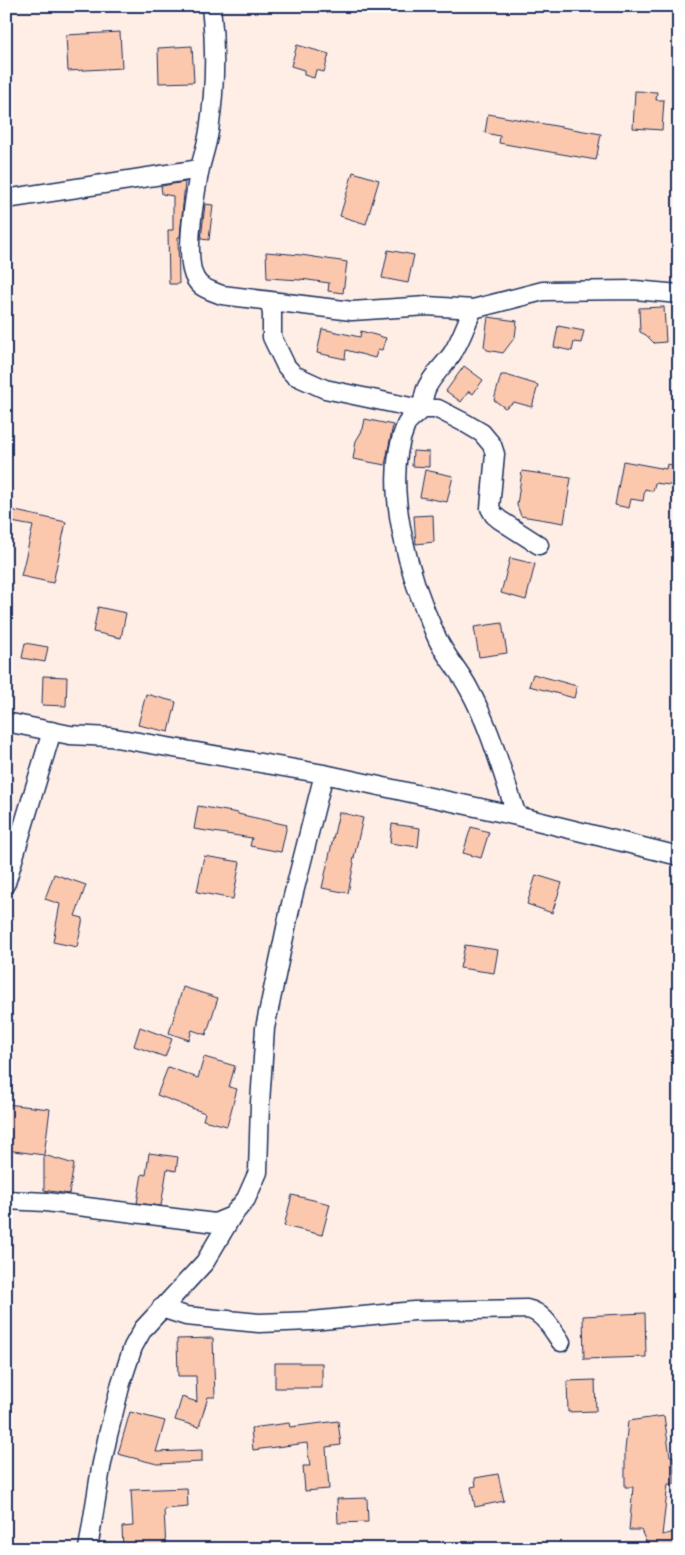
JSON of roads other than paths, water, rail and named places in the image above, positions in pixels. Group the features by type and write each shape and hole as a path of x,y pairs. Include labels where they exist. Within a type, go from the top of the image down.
{"street":[{"path":"211,6 215,66 209,132 200,169 191,231 190,260 192,270 202,288 222,295 352,311 426,306 473,310 543,292 635,290 679,294"},
{"path":"6,198 200,169"},
{"path":"270,302 272,337 286,366 294,376 325,389 420,409 438,409 482,434 492,444 495,454 490,508 500,520 539,544"},
{"path":"473,310 453,353 426,388 420,409 406,424 397,460 396,500 405,543 420,594 437,639 469,688 488,730 517,816"},
{"path":"6,722 70,735 110,737 324,774 517,816 679,856"},
{"path":"6,883 52,731"},
{"path":"88,1549 101,1468 121,1383 133,1347 143,1329 205,1262 232,1216 246,1199 258,1172 265,1028 291,904 324,774"},
{"path":"6,1200 46,1202 215,1223 232,1216"},
{"path":"161,1308 186,1316 259,1323 312,1321 414,1311 527,1309 534,1310 542,1317 561,1342"}]}
